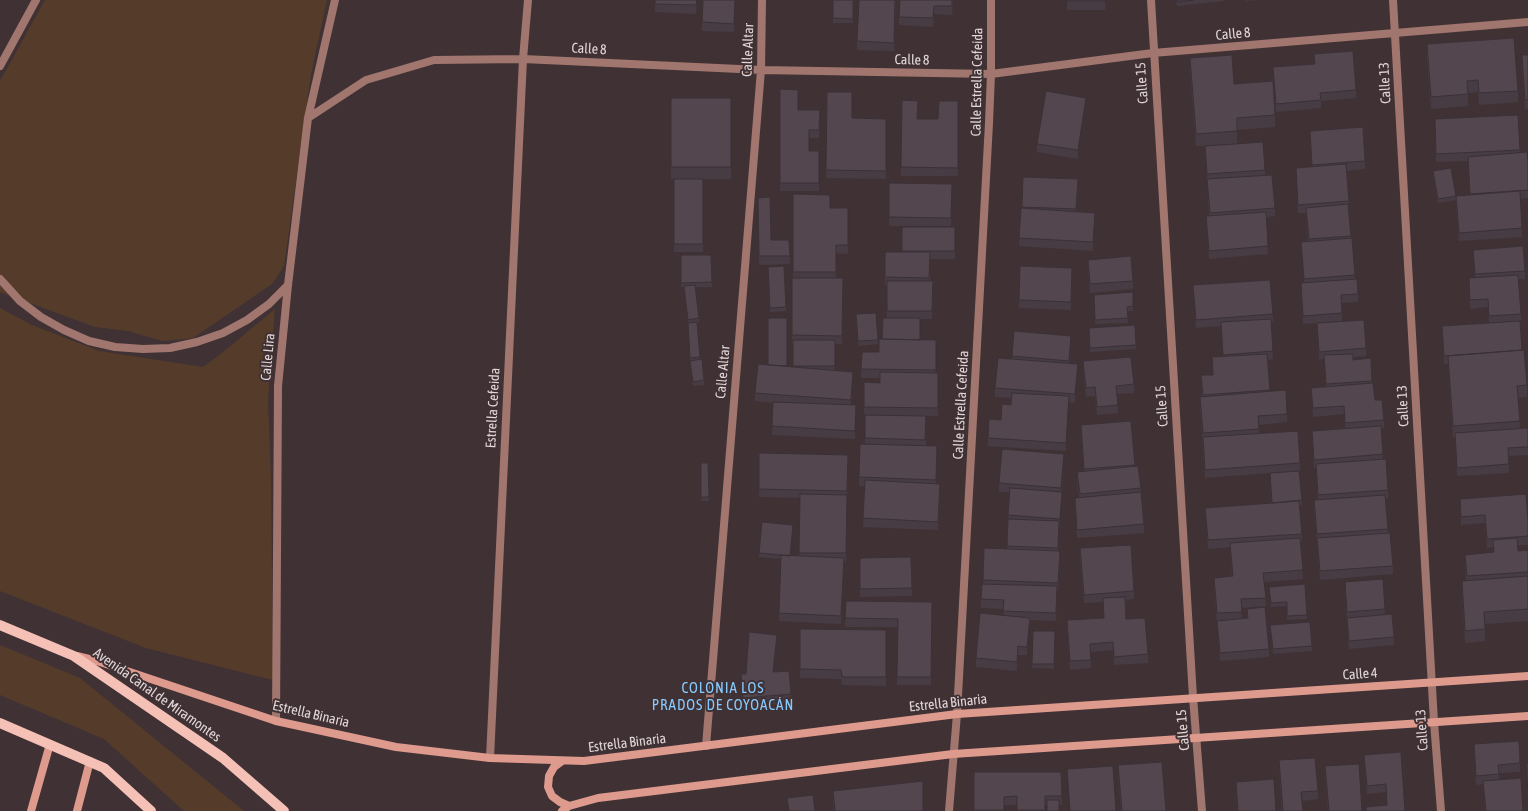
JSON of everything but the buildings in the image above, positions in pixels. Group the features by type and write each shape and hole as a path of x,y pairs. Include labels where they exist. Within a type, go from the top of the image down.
{"main road":[{"name":"Avenida Canal de Miramontes","path":"0,625 74,656 223,758 284,811"},
{"path":"0,722 104,768 151,811"}],"street":[{"path":"0,66 36,0"},
{"name":"Calle Lira","path":"276,721 278,386 288,285 308,118 335,0"},
{"path":"523,59 528,0"},
{"name":"Calle Altar","path":"706,746 761,70 762,0"},
{"name":"Calle Estrella Cefeida","path":"949,811 957,714 991,74 991,0"},
{"name":"Calle 15","path":"1151,0 1193,697 1202,811"},
{"name":"Calle 13","path":"1393,0 1434,722 1441,811"},
{"name":"Calle 8","path":"308,118 366,80 434,60 523,59 761,70 991,74 1153,53 1528,22"},
{"name":"Estrella Cefeida","path":"490,758 523,59"},
{"path":"0,279 20,301 41,317 64,330 89,341 115,347 143,349 170,348 197,342 223,333 247,320 269,304 288,285"},
{"name":"Estrella Binaria","path":"74,656 97,661 276,721 396,747 490,758 584,761 957,714 1193,697"},
{"name":"Calle 4","path":"1193,697 1528,676"},
{"path":"562,760 554,767 549,776 548,787 552,796 566,808 598,798 953,754 1528,716"},
{"path":"31,811 50,744"},
{"path":"77,811 90,761"}],"shaded area":[{"path":"45,0 327,0 311,74 284,266 272,284 193,338 162,341 128,331 95,327 0,292 0,81"},
{"path":"0,308 32,325 99,351 203,367 275,309 268,399 271,480 273,680 146,648 0,591"},
{"path":"0,645 80,678 244,811 184,811 104,739 0,695"}],"district":[{"name":"COLONIA LOS PRADOS DE COYOACÁN","path":"723,696"}]}
